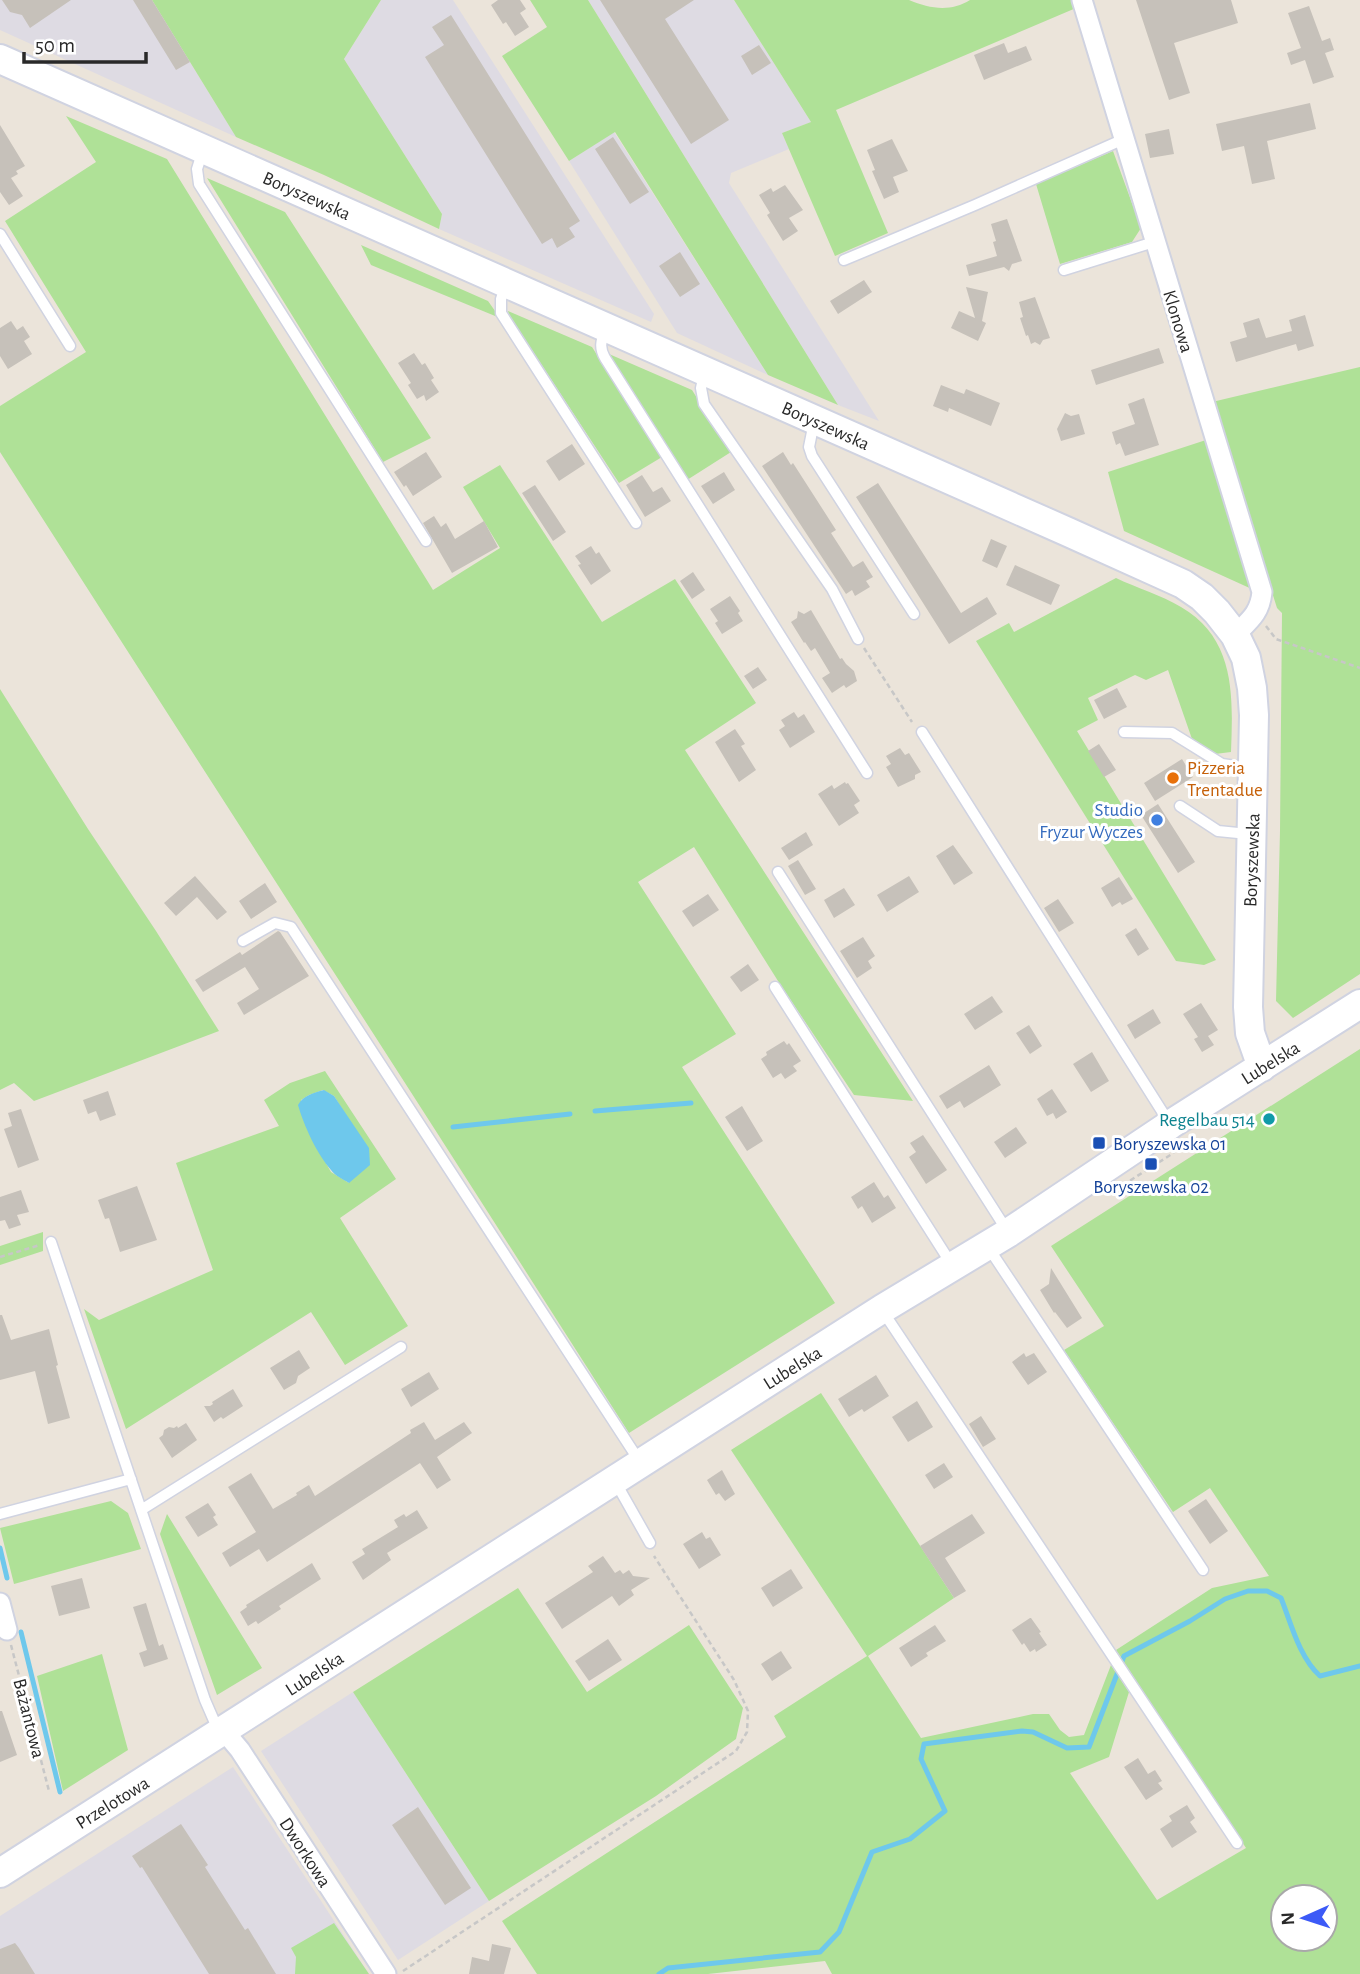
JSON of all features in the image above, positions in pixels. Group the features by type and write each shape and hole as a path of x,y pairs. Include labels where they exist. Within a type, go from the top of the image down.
{"main road":[{"name":"Boryszewska","path":"0,59 705,370 1183,584 1202,597 1235,635 1246,658 1252,688 1254,715 1248,1021 1262,1068"},
{"name":"Lubelska","path":"224,1731 882,1309 998,1239 1171,1124 1360,1004"},
{"name":"Przelotowa","path":"0,1873 224,1731"}],"street":[{"name":"Klonowa","path":"1082,0 1262,592 1257,613"},
{"path":"1235,635 1257,613"},
{"path":"0,1604 7,1630"},
{"name":"Dworkowa","path":"224,1731 240,1750 386,1974"}],"lane":[{"path":"844,260 1124,139"},
{"path":"203,148 197,169 199,184 426,541"},
{"path":"0,234 70,346"},
{"path":"1064,270 1154,242"},
{"path":"506,283 501,299 501,313 636,523"},
{"path":"606,328 601,341 601,351 867,773"},
{"path":"705,370 701,388 704,404 832,589 858,639"},
{"path":"814,420 809,447 812,456 914,614"},
{"path":"922,732 1171,1124"},
{"path":"1124,732 1172,733 1222,764 1253,768"},
{"path":"1180,806 1218,831 1252,834"},
{"path":"778,872 998,1239 1203,1570"},
{"path":"243,941 275,923 291,927 641,1463"},
{"path":"775,987 952,1266"},
{"path":"51,1242 210,1713 215,1723 224,1731"},
{"path":"882,1309 1237,1843"},
{"path":"141,1510 401,1347"},
{"path":"0,1514 131,1479"},
{"path":"614,1480 650,1543"}],"path":[{"path":"1257,613 1276,639 1360,668"},
{"path":"858,639 916,727 922,732"},
{"path":"0,1257 51,1242"},
{"path":"399,1974 736,1751 747,1732 748,1711 734,1680 655,1558 650,1543"},
{"name":"Bażantowa","path":"7,1630 49,1791"}],"shaded area":[{"path":"0,0 152,0 236,137 0,30"},
{"path":"381,0 453,0 654,314 651,322 439,229 442,214 344,59"},
{"path":"588,0 734,0 811,122 782,133 789,149 731,173 729,183 879,421 838,405"},
{"path":"614,132 768,375 677,333 569,161"},
{"path":"353,1692 489,1901 398,1960 261,1751"},
{"path":"233,1767 369,1974 0,1974 0,1916"}],"green space":[{"path":"152,0 381,0 344,59 442,214 439,229 236,137"},
{"path":"530,0 588,0 838,405 768,375 615,132 569,161 502,56 547,27"},
{"path":"734,0 909,0 948,8 970,0 1073,0 1076,8 836,110 888,233 835,256 782,133 811,122"},
{"path":"66,116 167,159 433,590 500,548 463,487 500,465 602,622 675,579 756,703 685,750 913,1101 854,1095 694,847 638,882 736,1034 682,1067 835,1303 629,1433 0,452 0,406 86,352 5,221 96,162"},
{"path":"1113,151 1141,228 1132,242 1060,264 1036,184"},
{"path":"207,178 285,212 431,438 383,462"},
{"path":"361,245 488,301 500,318 371,265"},
{"path":"508,311 592,347 662,457 619,483"},
{"path":"609,354 692,390 731,452 687,480"},
{"path":"1360,367 1360,974 1293,1018 1276,1001 1282,613 1277,608 1212,402"},
{"path":"1206,440 1254,590 1124,531 1108,472"},
{"path":"1116,578 1181,607 1199,620 1222,652 1227,671 1231,690 1231,752 1215,754 1192,739 1168,670 1146,680 1135,675 1088,698 1098,720 1077,731 1216,960 1204,965 1176,961 976,641 1009,623 1014,632"},
{"path":"0,689 219,1031 34,1101 14,1083 0,1090"},
{"path":"1360,1049 1360,1974 832,1974 825,1961 708,1974 537,1974 502,1921 786,1737 774,1716 867,1656 731,1450 821,1393 954,1598 868,1656 921,1738 1033,1714 1049,1714 1060,1730 1069,1737 1084,1735 1111,1665 1129,1692 1109,1757 1070,1773 1157,1900 1246,1848 1116,1650 1212,1588 1269,1576 1210,1488 1173,1512 1064,1350 1104,1326 1051,1246"},
{"path":"325,1071 396,1179 340,1218 408,1326 345,1365 311,1312 126,1429 84,1309 99,1320 213,1270 176,1163 279,1126 264,1100 290,1083","holes":["323,1090 334,1096 354,1128 349,1183 331,1172 315,1144 301,1100"]},
{"path":"43,1232 43,1251 0,1265 0,1246"},
{"path":"111,1501 128,1513 141,1549 14,1584 0,1528"},
{"path":"167,1514 262,1668 217,1695 160,1534"},
{"path":"518,1588 587,1692 689,1625 743,1708 736,1739 656,1796 489,1901 353,1692"},
{"path":"102,1654 128,1750 63,1791 37,1676"},
{"path":"334,1923 369,1974 295,1974 296,1957 291,1948"}],"water":[{"path":"324,1090 334,1096 369,1148 370,1165 349,1183 337,1176 321,1156 307,1131 298,1105 306,1097"}],"building":[{"path":"2,0 71,0 30,28 22,15 10,12"},
{"path":"133,0 152,0 190,62 176,70"},
{"path":"498,0 520,0 526,9 520,13 529,27 515,36 506,22 503,24 491,5"},
{"path":"600,0 694,0 665,19 729,120 691,144"},
{"path":"1136,0 1231,0 1238,23 1174,43 1190,93 1169,100"},
{"path":"1309,6 1322,41 1330,38 1334,50 1325,53 1334,77 1313,84 1305,60 1291,65 1287,53 1301,48 1288,13"},
{"path":"451,15 580,221 569,228 575,237 557,248 552,238 542,244 425,57 444,45 432,27"},
{"path":"1004,43 1008,53 1026,46 1032,60 984,80 974,55"},
{"path":"759,45 771,63 752,75 741,56"},
{"path":"1310,103 1316,129 1267,141 1275,179 1252,184 1244,146 1222,151 1216,124"},
{"path":"0,125 25,166 11,178 23,196 9,205 0,192"},
{"path":"1169,129 1174,154 1150,158 1145,134"},
{"path":"613,137 649,192 630,204 595,149"},
{"path":"892,139 908,171 893,177 899,192 884,199 872,171 875,170 867,150"},
{"path":"785,185 803,210 789,218 798,231 783,241 767,215 770,213 759,195 771,188 773,192"},
{"path":"1007,219 1022,261 1012,264 1009,271 1004,267 969,276 966,265 997,256 991,224"},
{"path":"680,252 700,284 680,297 659,266"},
{"path":"864,280 872,292 838,314 830,301"},
{"path":"966,287 988,292 982,321 986,323 978,341 951,328 959,311 975,318"},
{"path":"1035,297 1050,338 1043,340 1040,345 1035,342 1031,344 1020,318 1023,317 1019,302"},
{"path":"1305,315 1314,346 1298,351 1296,344 1236,362 1230,342 1247,337 1243,323 1259,318 1266,338 1292,331 1289,320"},
{"path":"11,321 17,330 23,326 30,337 24,341 32,354 8,369 0,356 0,328"},
{"path":"1159,348 1164,363 1096,385 1091,370"},
{"path":"414,353 422,365 425,363 439,392 426,401 424,395 417,399 408,385 411,383 398,363"},
{"path":"941,385 964,394 966,389 1000,403 991,426 949,408 948,412 933,406"},
{"path":"1144,398 1159,445 1125,456 1120,443 1116,445 1112,432 1135,424 1128,404"},
{"path":"1065,413 1071,416 1079,414 1085,434 1061,441 1057,429"},
{"path":"572,444 585,464 559,481 546,461"},
{"path":"426,452 442,477 413,496 394,472"},
{"path":"783,452 836,530 831,533 853,567 863,561 873,577 866,581 870,587 855,596 852,590 846,594 762,466"},
{"path":"724,472 735,490 713,504 701,486"},
{"path":"642,475 653,492 662,487 671,501 645,517 626,485"},
{"path":"878,483 961,613 987,597 997,614 949,644 856,497"},
{"path":"535,485 566,532 553,541 522,493"},
{"path":"434,516 441,527 446,523 455,539 484,521 498,547 452,573 423,523"},
{"path":"991,539 1007,546 997,568 982,561"},
{"path":"591,546 596,554 599,552 611,571 591,585 575,556"},
{"path":"1015,565 1060,585 1051,605 1006,585"},
{"path":"693,572 705,590 692,599 680,581"},
{"path":"730,596 743,621 722,634 710,609"},
{"path":"811,610 840,659 854,671 857,681 832,693 822,678 830,673 815,648 811,651 791,622 797,618 798,611 804,614"},
{"path":"758,667 767,680 753,689 744,676"},
{"path":"1117,688 1127,707 1104,719 1094,700"},
{"path":"794,712 798,718 804,714 815,732 790,748 779,730 785,726 781,720"},
{"path":"735,729 745,744 741,746 756,770 739,782 715,742"},
{"path":"1099,744 1116,770 1104,777 1088,751"},
{"path":"900,748 905,755 909,753 921,772 915,775 915,779 898,787 886,767 891,764 886,756"},
{"path":"1182,759 1193,777 1155,801 1144,783"},
{"path":"845,782 860,801 854,805 859,813 839,826 818,794 832,785 834,789"},
{"path":"1158,804 1195,862 1178,873 1141,815"},
{"path":"806,832 813,845 789,860 781,848"},
{"path":"953,845 973,873 954,885 936,856"},
{"path":"798,860 816,889 805,895 788,866"},
{"path":"195,876 227,912 217,920 197,897 176,916 164,903"},
{"path":"909,876 919,892 887,912 877,895"},
{"path":"1119,877 1133,899 1112,907 1101,888"},
{"path":"265,883 277,902 251,919 239,901"},
{"path":"844,888 855,905 834,918 824,900"},
{"path":"708,894 719,910 693,927 682,911"},
{"path":"1058,899 1074,923 1059,932 1044,908"},
{"path":"1136,928 1149,949 1138,956 1125,935"},
{"path":"278,931 309,976 244,1015 237,1003 259,989 245,967 203,992 195,980 240,952 242,955"},
{"path":"863,937 875,956 868,961 872,968 857,978 840,951"},
{"path":"748,964 759,980 741,992 730,977"},
{"path":"992,996 1003,1012 975,1030 964,1014"},
{"path":"1201,1003 1218,1030 1208,1036 1214,1045 1202,1052 1194,1039 1198,1037 1183,1014"},
{"path":"1153,1009 1161,1023 1135,1039 1127,1025"},
{"path":"1029,1025 1042,1046 1030,1054 1016,1033"},
{"path":"784,1041 787,1045 789,1043 801,1061 793,1066 797,1071 785,1079 781,1073 773,1078 761,1059 767,1055 766,1052"},
{"path":"1092,1052 1109,1081 1091,1092 1073,1064"},
{"path":"989,1065 1001,1085 964,1108 960,1101 947,1109 939,1096"},
{"path":"1052,1089 1067,1112 1056,1119 1053,1113 1047,1116 1037,1099"},
{"path":"108,1091 116,1115 100,1121 96,1111 88,1114 83,1100"},
{"path":"742,1106 763,1141 747,1151 725,1117"},
{"path":"21,1109 39,1160 18,1168 4,1129 12,1126 8,1113"},
{"path":"1016,1127 1027,1143 1005,1158 994,1142"},
{"path":"923,1135 947,1170 926,1184 909,1157 916,1152 910,1143"},
{"path":"874,1182 884,1198 888,1195 896,1208 872,1223 862,1206 858,1209 851,1197"},
{"path":"137,1186 157,1240 120,1252 109,1218 105,1219 98,1200"},
{"path":"21,1190 29,1212 17,1215 21,1225 9,1229 5,1220 0,1221 0,1197"},
{"path":"1051,1268 1082,1318 1067,1328 1040,1290 1049,1284"},
{"path":"0,1315 11,1340 49,1329 70,1418 48,1424 35,1371 0,1380"},
{"path":"299,1350 310,1368 298,1376 296,1383 284,1390 270,1368"},
{"path":"1024,1353 1026,1357 1034,1353 1047,1372 1028,1385 1012,1362"},
{"path":"429,1372 439,1389 411,1407 401,1389"},
{"path":"876,1375 889,1396 864,1412 862,1409 849,1417 838,1399"},
{"path":"233,1389 243,1406 214,1422 204,1406 210,1406"},
{"path":"917,1401 933,1427 908,1442 892,1417"},
{"path":"981,1416 996,1439 983,1447 969,1424"},
{"path":"424,1422 435,1440 464,1422 472,1433 437,1457 451,1480 437,1489 420,1463 267,1562 259,1549 230,1567 222,1553 256,1532 228,1487 251,1473 273,1509 309,1485 315,1496"},
{"path":"186,1423 197,1440 172,1458 159,1438 169,1427 178,1428"},
{"path":"944,1463 953,1477 934,1489 925,1475"},
{"path":"722,1470 735,1494 725,1501 719,1493 716,1495 707,1480"},
{"path":"1206,1499 1228,1531 1210,1544 1188,1511"},
{"path":"208,1503 216,1515 213,1517 218,1525 198,1537 185,1517"},
{"path":"417,1510 428,1528 387,1553 391,1560 363,1580 352,1562 365,1554 362,1549 398,1527 394,1520"},
{"path":"972,1514 985,1533 945,1558 966,1591 954,1598 920,1546"},
{"path":"702,1532 706,1539 710,1537 721,1555 699,1569 683,1544"},
{"path":"603,1556 615,1573 620,1570 623,1574 629,1570 633,1576 650,1578 631,1590 634,1595 619,1606 612,1596 562,1629 545,1603 593,1572 588,1566"},
{"path":"312,1563 321,1579 279,1606 281,1609 258,1624 256,1621 248,1626 240,1612 246,1605"},
{"path":"791,1569 803,1588 773,1607 761,1588"},
{"path":"82,1578 90,1608 59,1616 51,1586"},
{"path":"146,1603 159,1646 163,1644 168,1659 144,1667 139,1653 147,1650 133,1607"},
{"path":"1030,1618 1047,1645 1036,1652 1035,1649 1030,1652 1024,1643 1022,1645 1012,1630"},
{"path":"935,1625 946,1641 926,1653 928,1656 911,1667 899,1648"},
{"path":"608,1639 622,1660 589,1681 575,1661"},
{"path":"781,1651 792,1668 772,1681 761,1664"},
{"path":"0,1711 17,1755 0,1762"},
{"path":"1138,1758 1148,1774 1155,1770 1162,1781 1158,1783 1163,1789 1146,1800 1124,1767"},
{"path":"1187,1805 1195,1818 1190,1822 1197,1832 1172,1848 1160,1829 1172,1821 1169,1816"},
{"path":"418,1807 471,1888 445,1905 392,1825"},
{"path":"181,1824 208,1865 205,1867 245,1930 248,1928 276,1974 209,1974 142,1867 140,1868 132,1856"},
{"path":"15,1943 35,1974 0,1974 0,1949"},
{"path":"492,1944 511,1948 504,1974 469,1974 472,1957 489,1961"}],"waterway":[{"path":"595,1111 691,1103"},
{"path":"453,1127 570,1114"},
{"path":"0,1548 7,1578"},
{"path":"659,1974 668,1968 820,1952 839,1932 872,1852 910,1839 945,1811 921,1759 924,1744 1022,1731 1033,1732 1067,1748 1089,1747 1124,1656 1225,1599 1248,1591 1267,1591 1281,1598 1301,1650 1320,1676 1360,1666"},
{"path":"21,1632 60,1792"}],"place":[{"name":"Pizzeria Trentadue","path":"1173,778"},
{"name":"Studio Fryzur Wyczes","path":"1157,820"},
{"name":"Regelbau 514","path":"1269,1119"},
{"name":"Boryszewska 01","path":"1099,1143"},
{"name":"Boryszewska 02","path":"1151,1164"}]}
